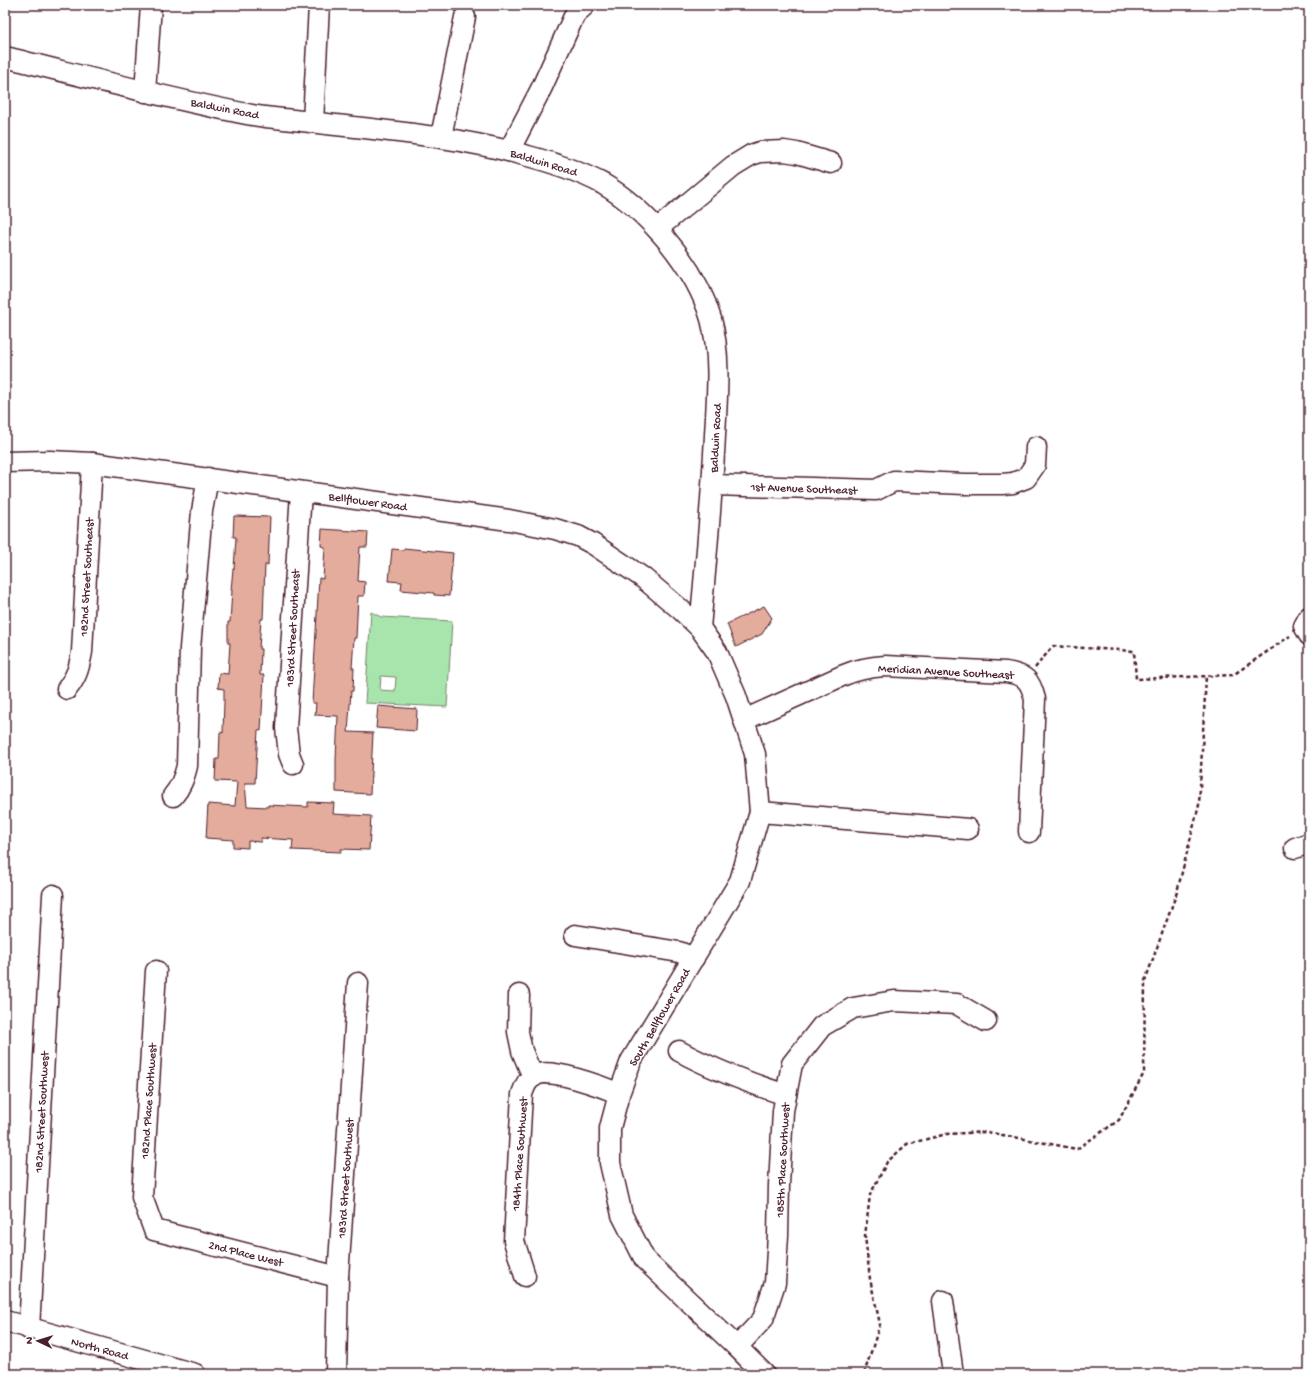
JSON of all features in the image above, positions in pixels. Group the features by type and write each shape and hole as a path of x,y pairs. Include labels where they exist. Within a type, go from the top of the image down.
{"street":[{"path":"145,92 151,5"},
{"path":"313,122 319,5"},
{"path":"509,151 542,87 576,14 584,6"},
{"path":"441,137 465,17"},
{"name":"Baldwin Road","path":"5,56 145,92 253,115 441,137 509,151 540,159 572,170 603,184 637,208 678,254 702,292 711,320 715,340 718,387 713,485 700,628"},
{"path":"657,229 733,166 751,155 765,152 784,151 797,153 831,163"},
{"name":"1st Avenue Southeast","path":"713,485 876,490 894,481 965,484 1013,483 1026,478 1035,465 1036,447"},
{"name":"Bellflower Road","path":"5,462 66,461 92,463 532,524 555,529 578,536 606,552 642,577 700,628"},
{"name":"182nd Street Southeast","path":"68,689 80,666 82,652 92,463"},
{"path":"173,796 180,788 184,780 187,766 190,648 202,511 208,478"},
{"name":"183rd Street Southeast","path":"293,764 289,754 286,728 301,492"},
{"name":"South Bellflower Road","path":"700,628 717,652 736,696 744,720 755,754 760,812 740,881 631,1061 619,1094 610,1128 610,1163 622,1215 645,1260 764,1374"},
{"name":"Meridian Avenue Southeast","path":"744,720 844,675 856,670 870,667 885,666 1006,672 1019,674 1026,679 1032,688 1035,699 1029,832"},
{"path":"760,812 968,829"},
{"name":"182nd Street Southwest","path":"29,1328 52,895"},
{"path":"575,935 679,952 694,958"},
{"name":"182nd Place Southwest","path":"154,1230 142,1197 156,971"},
{"name":"183rd Street Southwest","path":"336,1374 338,1277 358,983"},
{"path":"519,995 518,1032 522,1051 533,1077 536,1074 551,1073 602,1086 619,1094"},
{"name":"185th Place Southwest","path":"737,1347 763,1320 775,1283 783,1111 792,1064 822,1026 853,1008 894,1000 958,1004 986,1021"},
{"path":"679,1051 705,1065 746,1082 786,1095"},
{"name":"184th Place Southwest","path":"525,1276 514,1241 522,1094 527,1082 533,1077"},
{"name":"2nd Place West","path":"154,1230 338,1277"},
{"path":"943,1301 953,1374"},
{"name":"North Road","path":"5,1321 195,1374"}],"path":[{"path":"1026,679 1053,646 1134,651 1136,679 1233,675 1307,626"},
{"path":"864,1374 880,1324 870,1279 865,1236 870,1195 887,1162 907,1144 947,1134 987,1132 1077,1149 1119,1120 1144,1073 1145,981 1177,892 1199,805 1206,676"}],"green space":[{"path":"371,612 381,617 452,621 447,707 365,703","holes":["381,676 396,677 395,691 380,690"]}],"building":[{"path":"234,516 270,517 268,565 265,565 263,619 261,619 259,649 261,649 260,675 264,675 261,731 258,730 255,783 245,783 247,806 268,807 268,805 308,807 308,802 334,803 333,814 371,816 369,850 341,849 341,852 292,850 293,840 261,838 261,842 248,841 248,848 233,847 233,840 206,838 208,804 235,806 237,782 215,781 216,759 219,759 220,732 223,733 224,689 218,688 219,673 228,674 230,643 228,643 228,622 230,622 231,590 236,537 233,537"},
{"path":"322,529 368,532 367,547 360,547 358,581 365,582 364,596 358,596 356,638 354,638 352,668 354,668 353,691 351,691 348,732 373,733 370,794 336,792 338,716 315,715 316,703 312,703 319,578 323,579 325,547 321,546"},
{"path":"404,548 453,553 449,596 401,590 402,582 389,581 392,549 404,550"},
{"path":"764,606 772,618 762,634 736,647 727,624"},
{"path":"378,706 417,709 416,731 376,728"}]}
